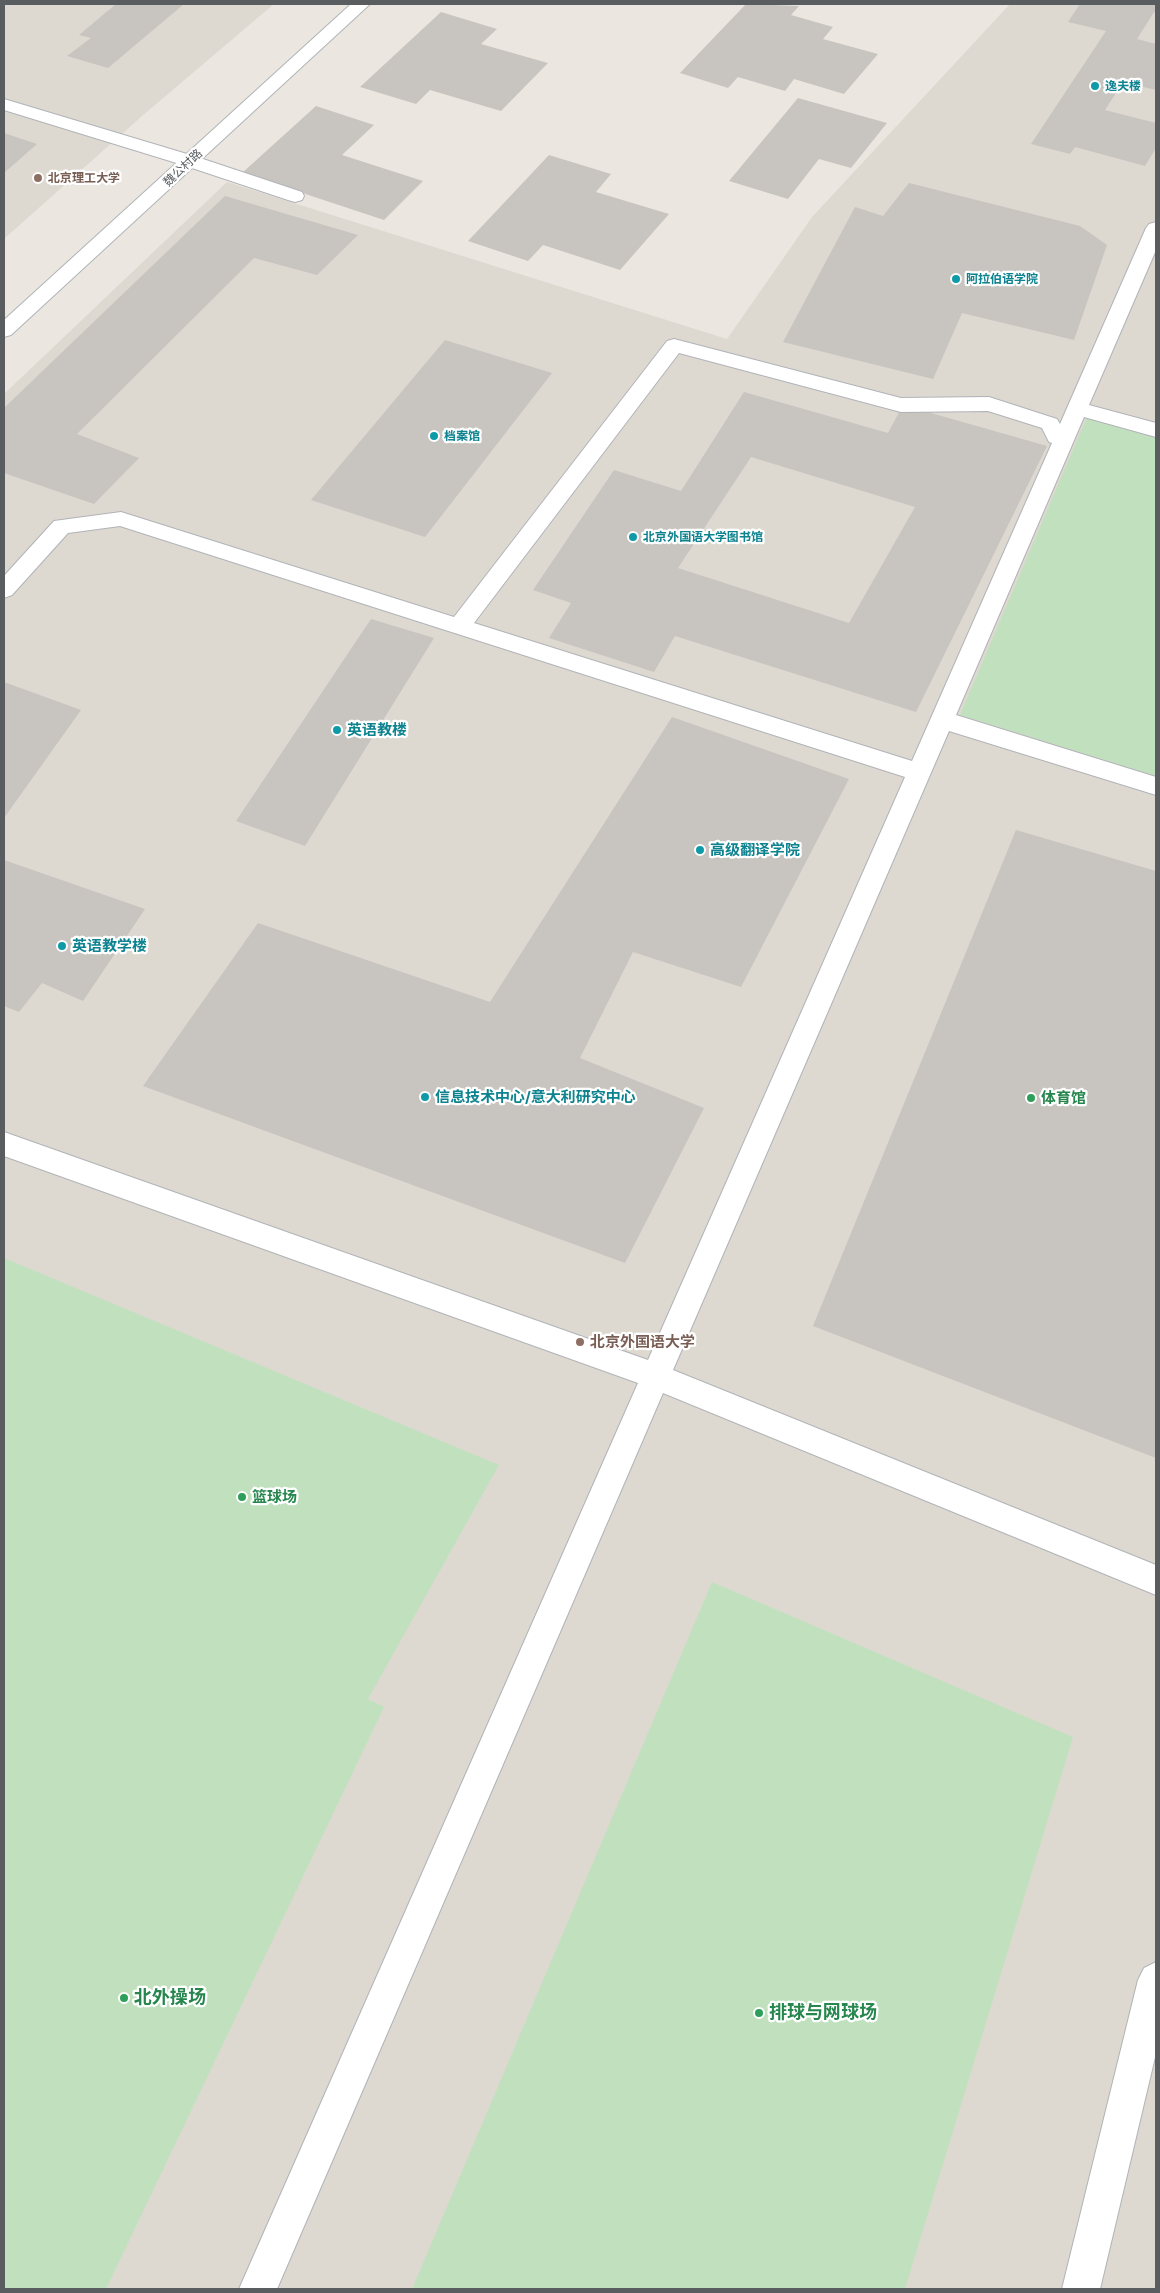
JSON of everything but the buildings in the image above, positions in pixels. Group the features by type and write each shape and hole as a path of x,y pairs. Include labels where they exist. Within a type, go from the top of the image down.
{"street":[{"name":"魏公村路","path":"4,331 361,4"},
{"path":"4,104 190,161 295,196"},
{"path":"258,2289 657,1378 1156,228"},
{"path":"459,626 674,345 901,405 989,404 1050,424 1056,437 1066,438"},
{"path":"1078,409 1156,430"},
{"path":"4,590 62,526 121,519 920,773"},
{"path":"943,720 1156,786"},
{"path":"4,1144 657,1378 1156,1580"},
{"path":"1081,2289 1156,1980"}],"shaded area":[{"name":"北京理工大学","path":"4,4 274,4 142,116 4,239"},
{"name":"北京外国语大学","path":"1010,4 1156,4 1156,2289 4,2289 4,394 227,182 727,339 812,217"}],"green space":[{"path":"1087,417 1156,436 1156,776 960,715"},
{"path":"4,1258 499,1465 368,1699 384,1707 106,2289 4,2289"},
{"name":"排球与网球场","path":"712,1582 1073,1737 905,2289 412,2289"}],"place":[{"name":"逸夫楼","path":"1095,86"},
{"name":"北京理工大学","path":"38,178"},
{"name":"阿拉伯语学院","path":"956,279"},
{"name":"档案馆","path":"434,436"},
{"name":"北京外国语大学图书馆","path":"633,537"},
{"name":"英语教楼","path":"337,730"},
{"name":"高级翻译学院","path":"700,850"},
{"name":"英语教学楼","path":"62,946"},
{"name":"信息技术中心/意大利研究中心","path":"425,1097"},
{"name":"体育馆","path":"1031,1098"},
{"name":"北京外国语大学","path":"580,1342"},
{"name":"篮球场","path":"242,1497"},
{"name":"北外操场","path":"124,1998"},
{"name":"排球与网球场","path":"759,2013"}]}
